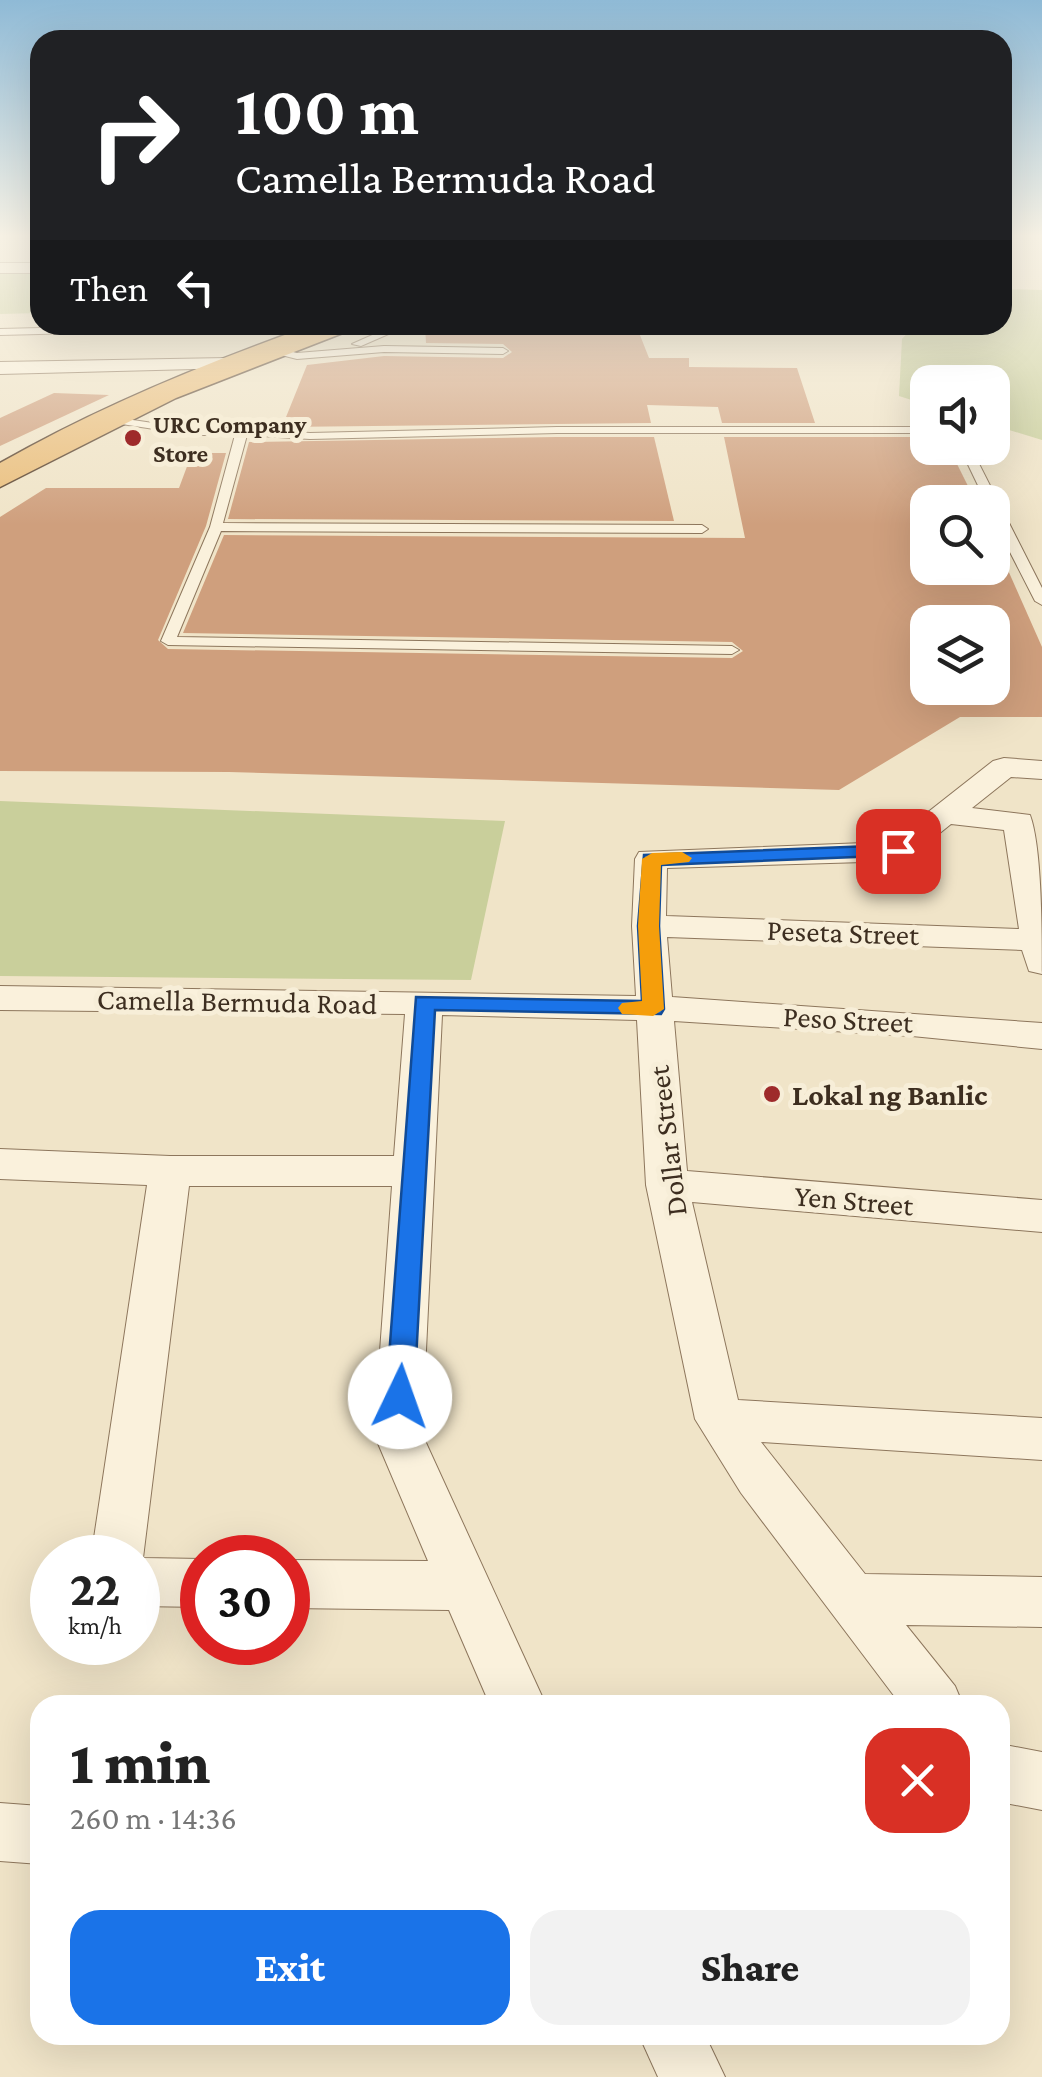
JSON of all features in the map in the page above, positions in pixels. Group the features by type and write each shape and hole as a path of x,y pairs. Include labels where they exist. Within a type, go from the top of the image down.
{"highway":[{"path":"0,477 106,418 227,364 273,337"}],"street":[{"path":"0,368 227,364"},
{"name":"Dollar Street","path":"928,1695 758,1478 719,1419 667,1185 648,926 652,859 898,851 1004,767 1042,770"},
{"path":"942,814 1020,822 1040,951"},
{"name":"Peseta Street","path":"648,926 1040,951"},
{"name":"Camella Bermuda Road","path":"0,998 424,1002 653,1009"},
{"path":"424,1002 398,1434 514,1695"},
{"name":"Peso Street","path":"653,1009 898,1020 1042,1036"},
{"path":"0,1164 170,1171 414,1171"},
{"path":"120,1535 170,1171"},
{"name":"Yen Street","path":"667,1185 1042,1216"},
{"path":"719,1419 1042,1439"},
{"path":"310,1584 465,1586"},
{"path":"856,1599 1042,1602"},
{"path":"1010,1775 1042,1781"},
{"path":"0,1832 30,1834"},
{"path":"677,2045 692,2077"}],"lane":[{"path":"0,332 30,333"},
{"path":"164,335 273,337"},
{"path":"358,335 503,351"},
{"path":"106,418 193,432 310,436 557,430 910,430"},
{"path":"242,431 216,527 168,642 732,650"},
{"path":"216,527 702,528"},
{"path":"1010,539 1042,602"}],"green space":[{"path":"1042,332 1042,440 1010,430 1010,365 910,365 910,400 899,396 902,339 906,335"},
{"path":"0,801 505,821 471,980 0,976"}],"building":[{"path":"426,335 640,335 649,358 689,358 689,367 797,368 815,423 722,423 718,407 647,405 651,423 282,427 307,365 384,356 503,358 512,352 503,344 426,343"},
{"path":"54,393 109,395 0,446 0,418"},
{"path":"654,437 674,521 228,519 249,442"},
{"path":"724,437 910,437 910,465 958,465 968,485 910,485 910,585 1010,585 1010,575 1042,647 1042,717 960,717 839,790 229,772 0,771 0,517 46,488 179,488 192,453 226,453 206,526 158,640 168,649 732,658 743,651 732,642 183,633 224,535 745,538"}],"slow traffic":[{"path":"630,1008 653,1009 648,926 652,859 682,858"}],"place":[{"name":"URC Company Store","path":"133,438"},
{"name":"Lokal ng Banlic","path":"772,1094"}],"route":[{"path":"400,1397 424,1002 653,1009 648,926 652,859 898,851"}]}
